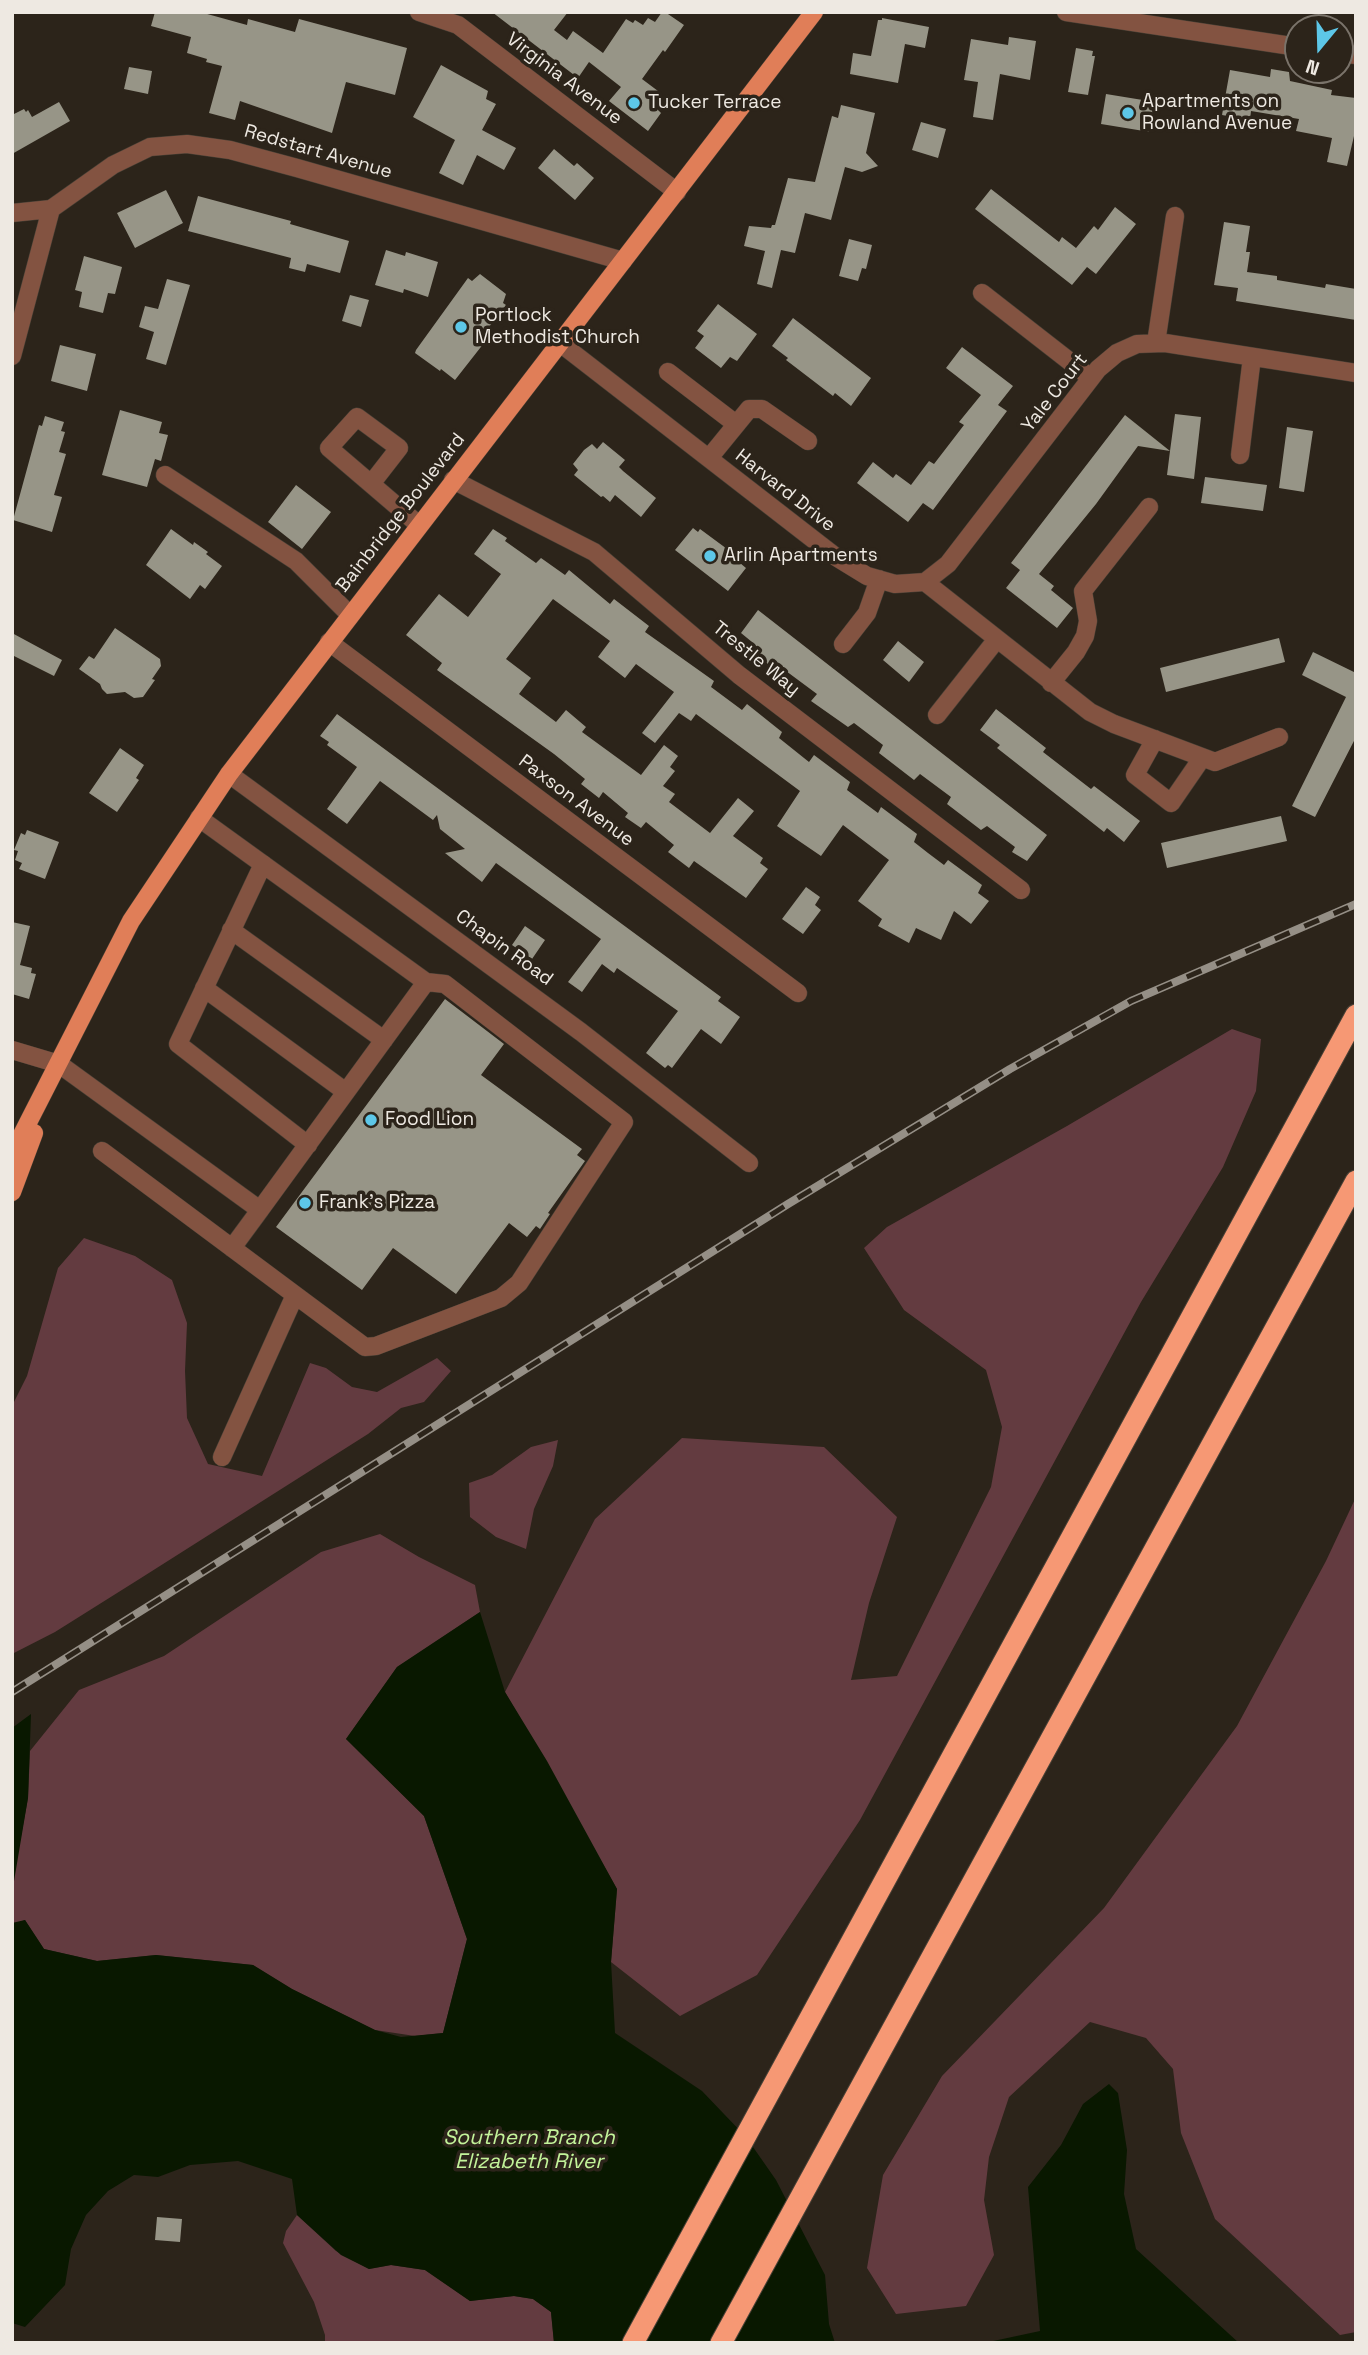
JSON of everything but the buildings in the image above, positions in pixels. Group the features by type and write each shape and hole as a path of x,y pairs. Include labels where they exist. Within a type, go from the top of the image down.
{"highway":[{"path":"633,2343 1356,1015"},
{"path":"721,2343 1356,1181"}],"main road":[{"name":"Bainbridge Boulevard","path":"12,1154 131,921 229,774 814,12"},
{"name":"Bainbridge Boulevard","path":"12,1192 59,1064"}],"street":[{"name":"Virginia Avenue","path":"419,12 458,25 677,192"},
{"path":"1066,12 1284,45"},
{"name":"Redstart Avenue","path":"12,213 51,209 113,165 150,147 187,144 230,150 284,164 623,261"},
{"path":"12,356 51,209"},
{"path":"1156,343 1175,216"},
{"path":"982,293 1091,378"},
{"name":"Harvard Drive","path":"560,343 836,557 867,576 895,584 925,582"},
{"name":"Yale Court","path":"925,582 948,564 1098,369 1117,353 1137,344 1156,343 1356,373"},
{"path":"1240,455 1252,357"},
{"path":"668,372 736,424"},
{"path":"709,458 749,409 762,409 808,441"},
{"path":"165,475 296,561 350,615"},
{"name":"Trestle Way","path":"453,480 594,552 739,674 1021,890"},
{"path":"371,484 419,525"},
{"path":"1051,683 1085,636 1088,621 1083,591 1149,507"},
{"path":"843,644 867,613 879,579"},
{"path":"925,582 1090,712 1208,760"},
{"path":"937,715 997,639"},
{"name":"Paxson Avenue","path":"329,642 798,993"},
{"path":"1155,739 1135,775 1171,803 1208,760 1279,737"},
{"name":"Chapin Road","path":"229,774 523,988 749,1163"},
{"path":"102,1151 365,1347 376,1346 501,1298 519,1283 624,1122 445,984 426,982 199,818"},
{"path":"263,864 178,1044 308,1144"},
{"path":"232,930 384,1040"},
{"path":"232,1248 426,982"},
{"path":"204,988 346,1092"},
{"path":"12,1050 59,1064 260,1210"},
{"path":"222,1457 295,1296"}],"shaded area":[{"path":"1232,1029 1261,1039 1256,1091 1223,1167 1141,1302 860,1820 757,1975 680,2016 611,1962 617,1889 505,1692 595,1519 682,1438 824,1447 897,1517 869,1603 851,1680 897,1676 991,1487 1002,1427 986,1370 904,1310 864,1248 887,1227"},
{"path":"84,1238 135,1256 172,1280 187,1323 187,1418 208,1464 262,1476 310,1363 326,1368 352,1387 377,1392 437,1358 451,1371 424,1402 401,1408 368,1434 141,1578 55,1632 12,1654 12,1406 27,1376 58,1268"},
{"path":"558,1440 553,1466 534,1509 526,1549 496,1537 470,1517 469,1483 492,1475 531,1447"},
{"path":"1356,1497 1356,2332 1340,2335 1215,2219 1181,2133 1173,2069 1146,2038 1090,2022 1009,2097 989,2157 984,2200 994,2255 966,2306 896,2314 867,2268 883,2175 942,2076 1104,1908 1237,1726 1326,1561"},
{"path":"380,1534 475,1585 480,1612 397,1667 346,1739 424,1816 467,1939 443,2033 415,2036 375,2030 292,1989 253,1965 156,1955 97,1961 44,1949 25,1920 12,1925 12,1885 28,1798 30,1751 79,1690 164,1656 321,1552"},
{"path":"297,2215 336,2251 369,2269 391,2265 425,2270 470,2301 514,2296 533,2299 551,2312 554,2343 325,2343 314,2302 283,2243 286,2231"}],"water":[{"name":"Southern Branch Elizabeth River","path":"480,1612 505,1692 547,1761 617,1889 611,1962 615,2033 702,2091 746,2137 776,2180 825,2275 829,2324 835,2343 554,2343 551,2312 533,2299 514,2296 470,2301 425,2270 391,2265 369,2269 341,2255 297,2215 292,2179 238,2161 190,2165 158,2177 134,2175 108,2191 86,2215 71,2249 65,2285 25,2327 12,2323 12,1923 25,1920 44,1949 97,1961 156,1955 253,1965 292,1989 375,2030 401,2037 443,2033 467,1939 424,1816 346,1739 397,1667"},
{"path":"31,1714 28,1798 12,1893 12,1728"},
{"path":"1109,2084 1118,2093 1127,2150 1124,2194 1136,2249 1239,2343 984,2343 1040,2331 1028,2187 1061,2145 1083,2104"}],"railway":[{"path":"12,1692 788,1204 1010,1069 1131,1001 1356,904"}],"place":[{"name":"Tucker Terrace","path":"634,103"},
{"name":"Apartments on Rowland Avenue","path":"1128,113"},
{"name":"Portlock Methodist Church","path":"461,327"},
{"name":"Arlin Apartments","path":"710,556"},
{"name":"Food Lion","path":"371,1120"},
{"name":"Frank's Pizza","path":"305,1203"}]}
